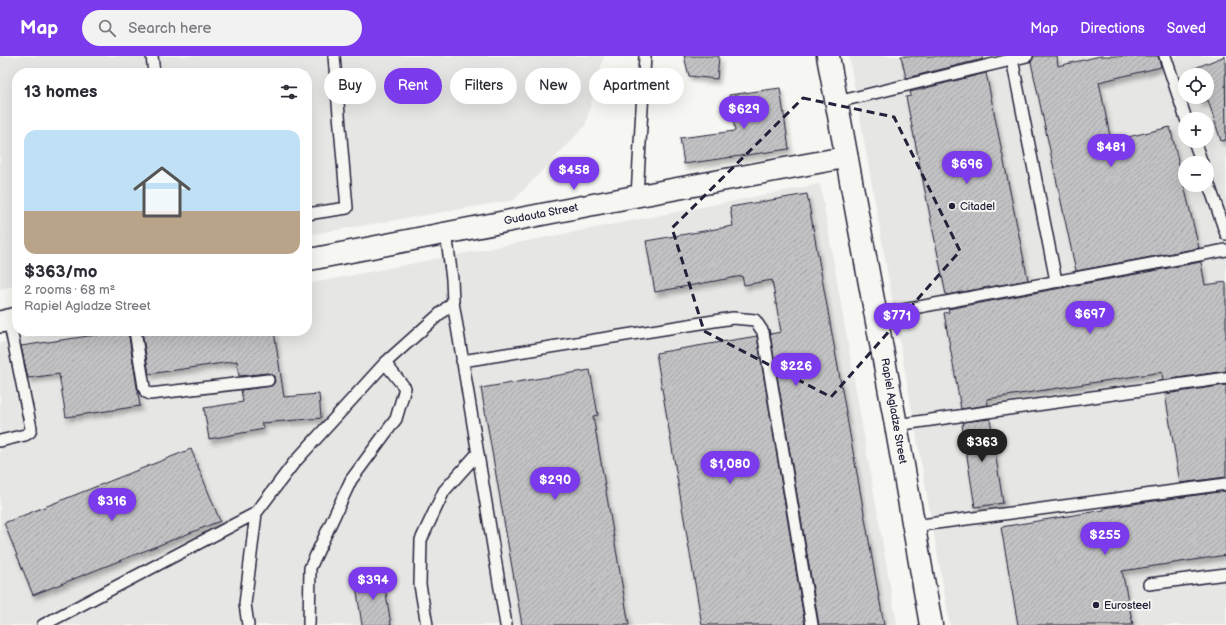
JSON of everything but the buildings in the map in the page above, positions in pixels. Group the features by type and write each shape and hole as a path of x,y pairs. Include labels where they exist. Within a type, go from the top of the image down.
{"street":[{"name":"Rapiel Agladze Street","path":"828,56 931,625"},
{"name":"Gudauta Street","path":"312,259 446,232 847,157"}],"lane":[{"path":"152,56 153,68"},
{"path":"312,213 347,208 334,56"},
{"path":"636,196 645,56"},
{"path":"837,102 1027,56"},
{"path":"1165,56 1184,112"},
{"path":"1012,60 1056,281"},
{"path":"1211,192 1226,234"},
{"path":"446,232 452,279 453,302 462,361 506,625"},
{"path":"876,315 1226,250"},
{"path":"43,625 63,621 256,513 293,464 385,363 453,302"},
{"path":"462,361 733,318 755,320 763,332 812,625"},
{"path":"0,441 25,436 30,432 31,428 8,320"},
{"path":"136,336 144,387 146,392 150,394 268,380"},
{"path":"309,625 310,568 351,480 396,419 405,388 385,363"},
{"path":"896,425 1226,378"},
{"path":"427,625 420,585 421,540 444,491 478,453"},
{"path":"914,526 1226,484"},
{"path":"240,625 245,604 256,513"},
{"path":"1150,584 1226,574"},
{"path":"245,604 248,625"}],"highlighted area":[{"path":"803,98 894,117 960,251 831,397 704,331 672,228"}],"shaded area":[{"path":"0,56 604,56 601,68 589,68 589,104 591,104 585,126 514,200 312,234 312,68 12,68 12,286 0,289"},
{"path":"849,56 1226,56 1226,625 950,625"},
{"path":"820,184 897,625 0,625 0,343 37,336 312,336 312,283"}],"place":[{"name":"Citadel","path":"952,206"},
{"name":"Eurosteel","path":"1096,605"}]}
